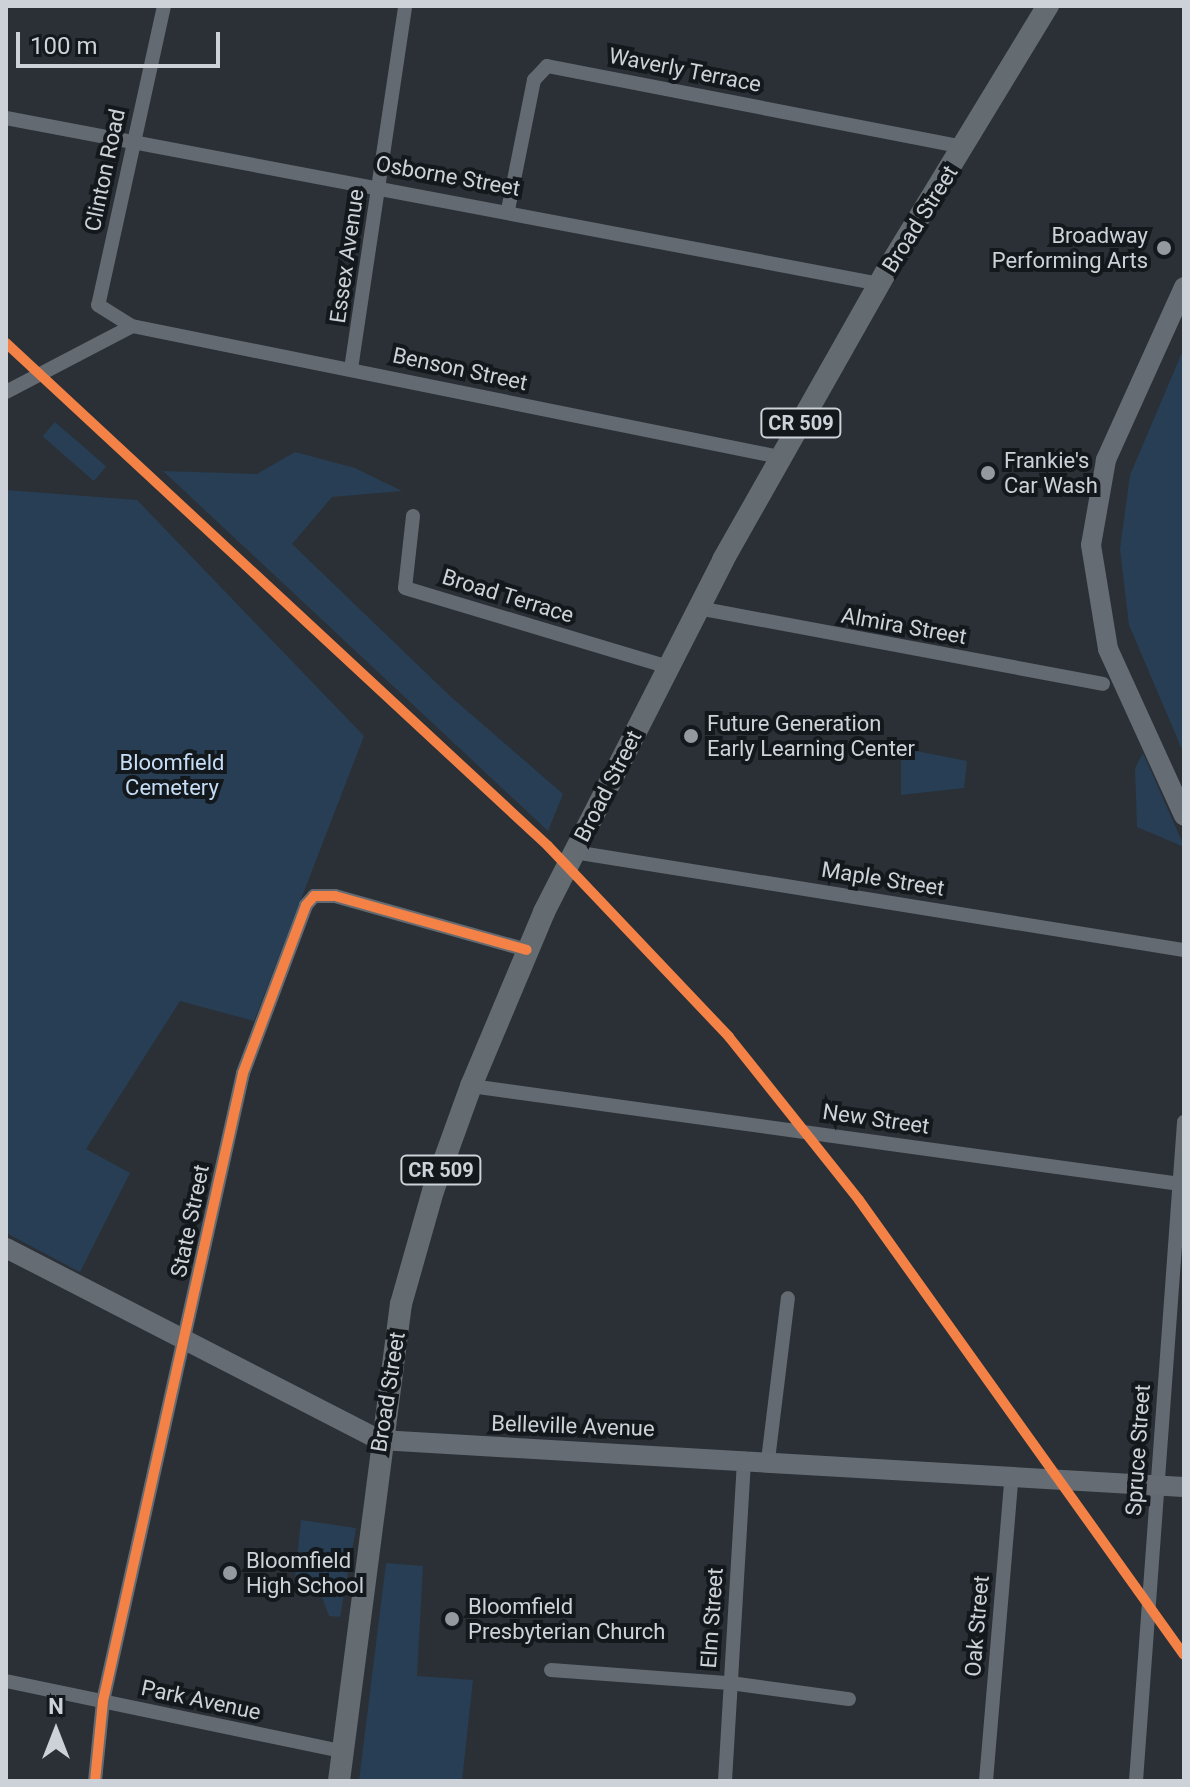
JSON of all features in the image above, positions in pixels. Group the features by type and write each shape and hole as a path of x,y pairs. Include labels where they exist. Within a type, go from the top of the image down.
{"main road":[{"name":"Broad Street","path":"339,1781 340,1751 380,1440 401,1304 433,1191 471,1086 527,950 698,608 780,457 880,284 1048,6"},
{"path":"1184,287 1106,460 1091,545 1108,649 1184,816"},
{"path":"1183,315 1118,463 1104,552 1120,645 1184,787"},
{"name":"Belleville Avenue","path":"6,1248 380,1440 1012,1474 1184,1487"}],"street":[{"name":"Clinton Road","path":"132,326 98,305 164,6"},
{"name":"Essex Avenue","path":"351,369 405,6"},
{"name":"Waverly Terrace","path":"508,210 534,80 547,66 964,147"},
{"name":"Osborne Street","path":"6,118 508,210 880,284"},
{"name":"Benson Street","path":"132,326 780,457"},
{"path":"6,392 132,326"},
{"name":"Broad Terrace","path":"413,516 405,588 668,667"},
{"name":"Almira Street","path":"698,608 1103,684"},
{"name":"Maple Street","path":"574,852 1184,950"},
{"name":"State Street","path":"95,1781 103,1701 243,1073 306,905 314,896 335,896 527,950"},
{"name":"New Street","path":"471,1086 1180,1184"},
{"name":"Spruce Street","path":"1136,1781 1184,1122"},
{"path":"768,1460 788,1298"},
{"name":"Elm Street","path":"725,1781 744,1459"},
{"name":"Oak Street","path":"986,1781 1012,1474"},
{"path":"551,1670 730,1683 849,1699"},
{"name":"Park Avenue","path":"6,1681 340,1751"}],"green space":[{"path":"1184,348 1184,754 1129,625 1120,549 1130,475"},
{"path":"55,422 106,467 94,481 43,436"},
{"path":"295,452 355,468 402,491 332,497 292,544 450,696 563,794 548,831 163,471 257,474"},
{"name":"Bloomfield Cemetery","path":"6,490 137,500 364,736 254,1021 180,1001 86,1149 130,1173 80,1272 6,1233"},
{"path":"901,748 967,761 964,788 901,795"},
{"path":"1143,753 1184,847 1137,827 1135,768"},
{"path":"301,1520 356,1528 340,1617 329,1616 316,1581 295,1578"},
{"path":"386,1563 423,1566 417,1676 473,1680 462,1781 359,1781"}],"cycle path":[{"path":"6,343 548,846 729,1037 859,1200 1184,1655"},
{"path":"95,1781 103,1701 243,1073 306,905 314,896 335,896 527,950"}],"place":[{"name":"Broadway Performing Arts","path":"1164,248"},
{"name":"Frankie's Car Wash","path":"988,473"},
{"name":"Future Generation Early Learning Center","path":"691,736"},
{"name":"Bloomfield High School","path":"230,1573"},
{"name":"Bloomfield Presbyterian Church","path":"452,1619"}]}
